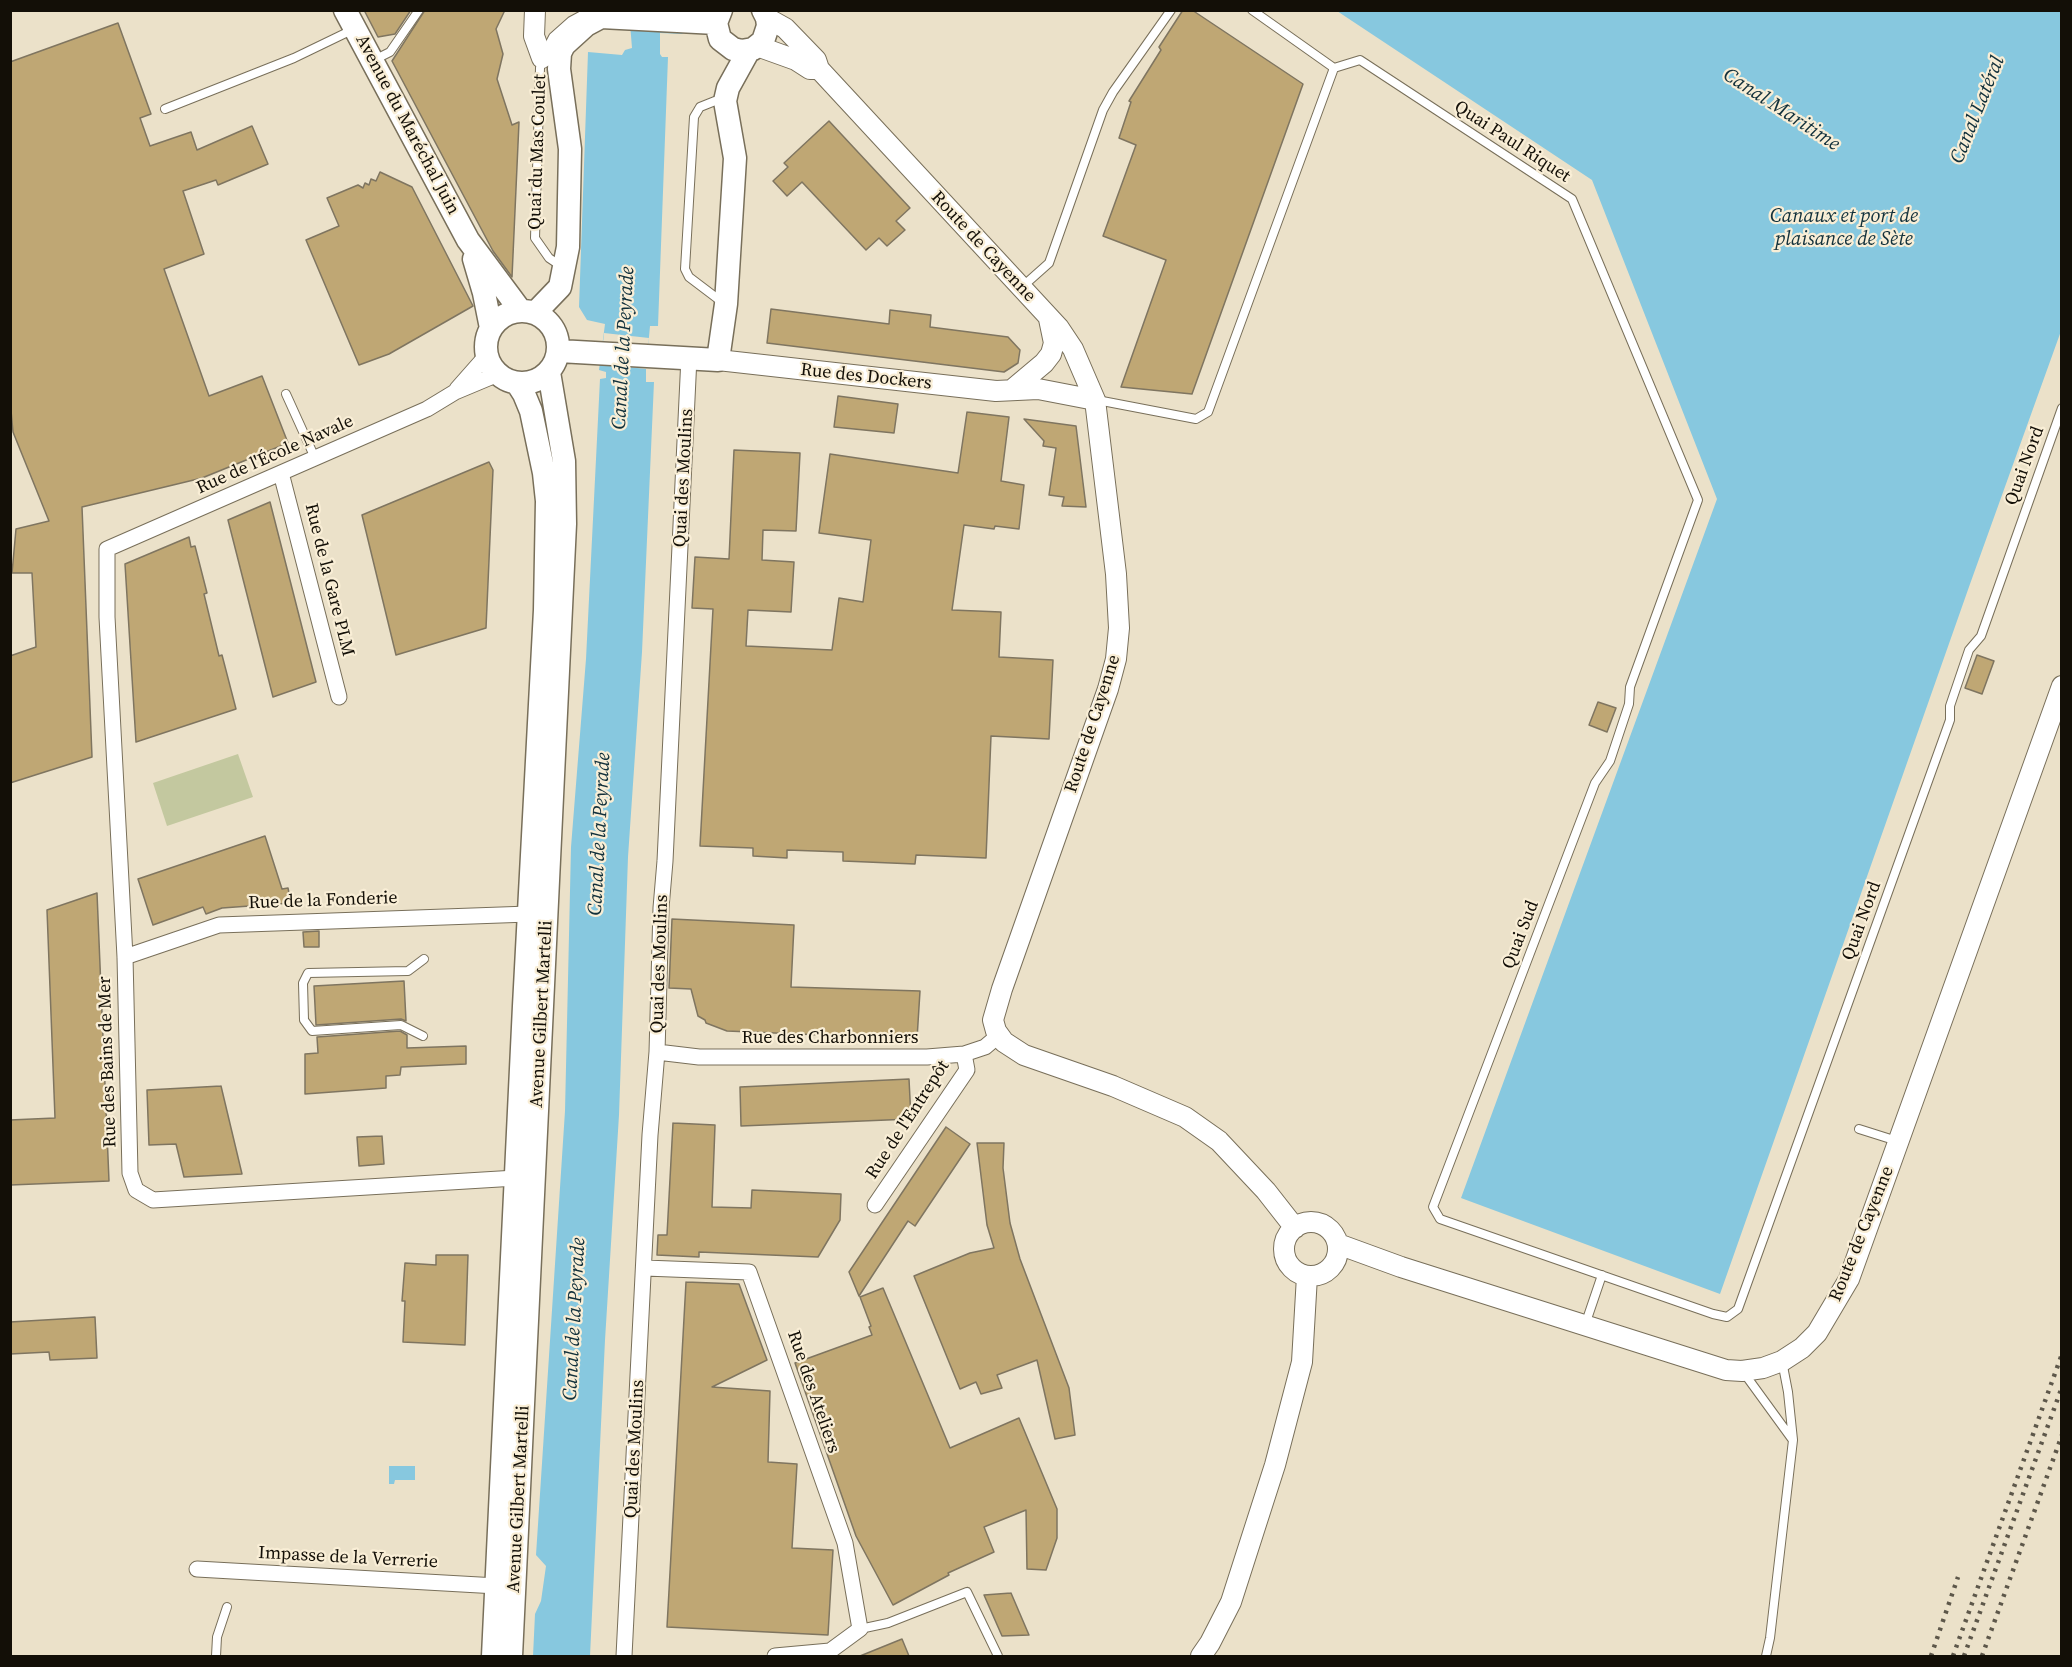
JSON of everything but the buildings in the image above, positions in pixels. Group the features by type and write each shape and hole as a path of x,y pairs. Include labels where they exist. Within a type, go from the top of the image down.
{"main road":[{"path":"559,351 718,360 726,304 735,158 725,101 728,88 753,48 767,34 765,13"},
{"path":"599,15 687,23 719,17 720,39 726,45 741,51 753,48"},
{"name":"Quai du Mas Coulet","path":"528,311 548,301 560,287 568,247 570,149 559,69 560,53 574,34 599,15"},
{"name":"Avenue du Maréchal Juin","path":"350,19 468,240"},
{"path":"468,240 528,311 551,324 558,341 559,351 556,362 540,379 528,383 500,370 487,336 498,319 508,313 528,311"},
{"path":"468,240 484,293 491,328"},
{"name":"Avenue Gilbert Martelli","path":"493,1656 545,610 547,501 544,473 531,411 524,394 500,370"},
{"name":"Avenue Gilbert Martelli","path":"511,1656 566,524 564,461 549,372"}],"street":[{"name":"Quai du Mas Coulet","path":"535,10 534,36 542,58"},
{"name":"Route de Cayenne","path":"765,13 785,28 816,60 819,69 1048,316 1073,349 1095,400 1116,574 1119,628 1116,659 1108,689 1002,989 993,1020 998,1036"},
{"name":"Route de Cayenne","path":"753,48 796,60 810,69 819,69"},
{"path":"1013,389 1044,363 1051,354 1054,343 1048,316"},
{"name":"Quai des Moulins","path":"624,1656 650,1135 657,1052 661,908 666,849 689,357"},
{"name":"Rue des Dockers","path":"718,360 996,391 1038,390 1095,400"},
{"name":"Rue de l'École Navale","path":"107,549 427,409 455,392 500,370"},
{"name":"Rue de l'École Navale","path":"455,392 500,370"},
{"name":"Rue de la Gare PLM","path":"281,473 339,697"},
{"name":"Rue des Bains de Mer","path":"107,549 107,617 124,957 130,1173 136,1190 153,1200 516,1178"},
{"name":"Route de Cayenne","path":"1295,1228 1304,1223 1316,1222 1326,1226 1334,1234 1338,1244 1401,1267 1726,1370 1742,1371 1763,1368 1802,1348 1817,1333 1849,1279 2061,686"},
{"name":"Rue de la Fonderie","path":"124,957 219,925 529,914"},
{"path":"998,1036 1011,1047 1036,1060 1113,1086 1185,1116 1219,1141 1266,1191 1295,1228 1288,1236 1285,1256 1297,1272 1306,1276 1326,1271 1334,1264 1338,1255 1338,1244"},
{"name":"Rue des Charbonniers","path":"657,1052 699,1057 927,1057 964,1054 985,1047 998,1036"},
{"name":"Rue de l'Entrepôt","path":"875,1205 967,1070 964,1054"},
{"name":"Rue des Ateliers","path":"645,1268 749,1272 845,1543 860,1629"},
{"path":"1201,1656 1231,1602 1275,1465 1302,1362 1306,1276"},
{"name":"Impasse de la Verrerie","path":"198,1569 497,1586"},
{"path":"775,1656 830,1652 860,1629"}],"lane":[{"path":"372,61 390,52 419,10"},
{"path":"1021,288 1049,263 1103,110 1113,92 1171,10"},
{"path":"1095,400 1196,419 1208,412 1334,68 1252,10"},
{"name":"Quai du Mas Coulet","path":"564,268 549,258 535,238 542,58 553,37 571,21 599,15"},
{"path":"165,109 294,58 350,19"},
{"name":"Quai Paul Riquet","path":"1334,68 1360,60 1572,199 1698,500"},
{"path":"725,101 715,101 700,107 694,117 685,269 689,277 699,286 726,304"},
{"path":"286,394 315,458"},
{"name":"Quai Nord","path":"1602,1275 1713,1314 1727,1317 1738,1310 1950,720 1950,706 1969,650 1981,636 2061,408"},
{"name":"Quai Sud","path":"1602,1275 1440,1219 1433,1207 1595,783 1610,761 1629,704 1630,687 1698,500"},
{"path":"423,1036 401,1025 312,1031 304,1020 303,983 308,973 408,971 424,959"},
{"path":"1859,1129 1898,1142"},
{"path":"1585,1326 1602,1275"},
{"path":"1766,1656 1770,1638 1792,1440 1788,1392 1782,1360"},
{"path":"1742,1371 1792,1440"},
{"path":"860,1629 888,1623 967,1592 998,1656"},
{"path":"216,1656 217,1637 227,1607"}],"green space":[{"path":"238,754 253,797 167,826 153,783"}],"water":[{"name":"Canal de la Peyrade","path":"629,11 684,34 660,33 660,54 662,57 668,57 658,326 650,326 646,369 646,382 654,382 642,652 628,857 619,1115 605,1340 590,1656 533,1656 535,1614 541,1601 546,1566 536,1555 565,1111 571,847 586,659 600,379 606,378 606,372 599,370 605,324 587,320 579,307 588,52 622,55 625,50 632,48"},
{"name":"Canaux et port de plaisance de Sète","path":"1337,11 2061,11 2061,331 1720,1294 1461,1198 1717,499 1592,180"},
{"path":"389,1466 415,1466 415,1480 395,1480 394,1484 389,1484"}],"pier":[{"path":"604,333 649,338 646,369 601,364"}],"railway":[{"path":"1953,1656 2062,1354"},
{"path":"1964,1656 2062,1387"},
{"path":"1982,1656 2062,1435"},
{"path":"1931,1656 1958,1577"}],"water label":[{"name":"Canal Maritime","path":"1781,110"},
{"name":"Canal Latéral","path":"1978,110"}]}
